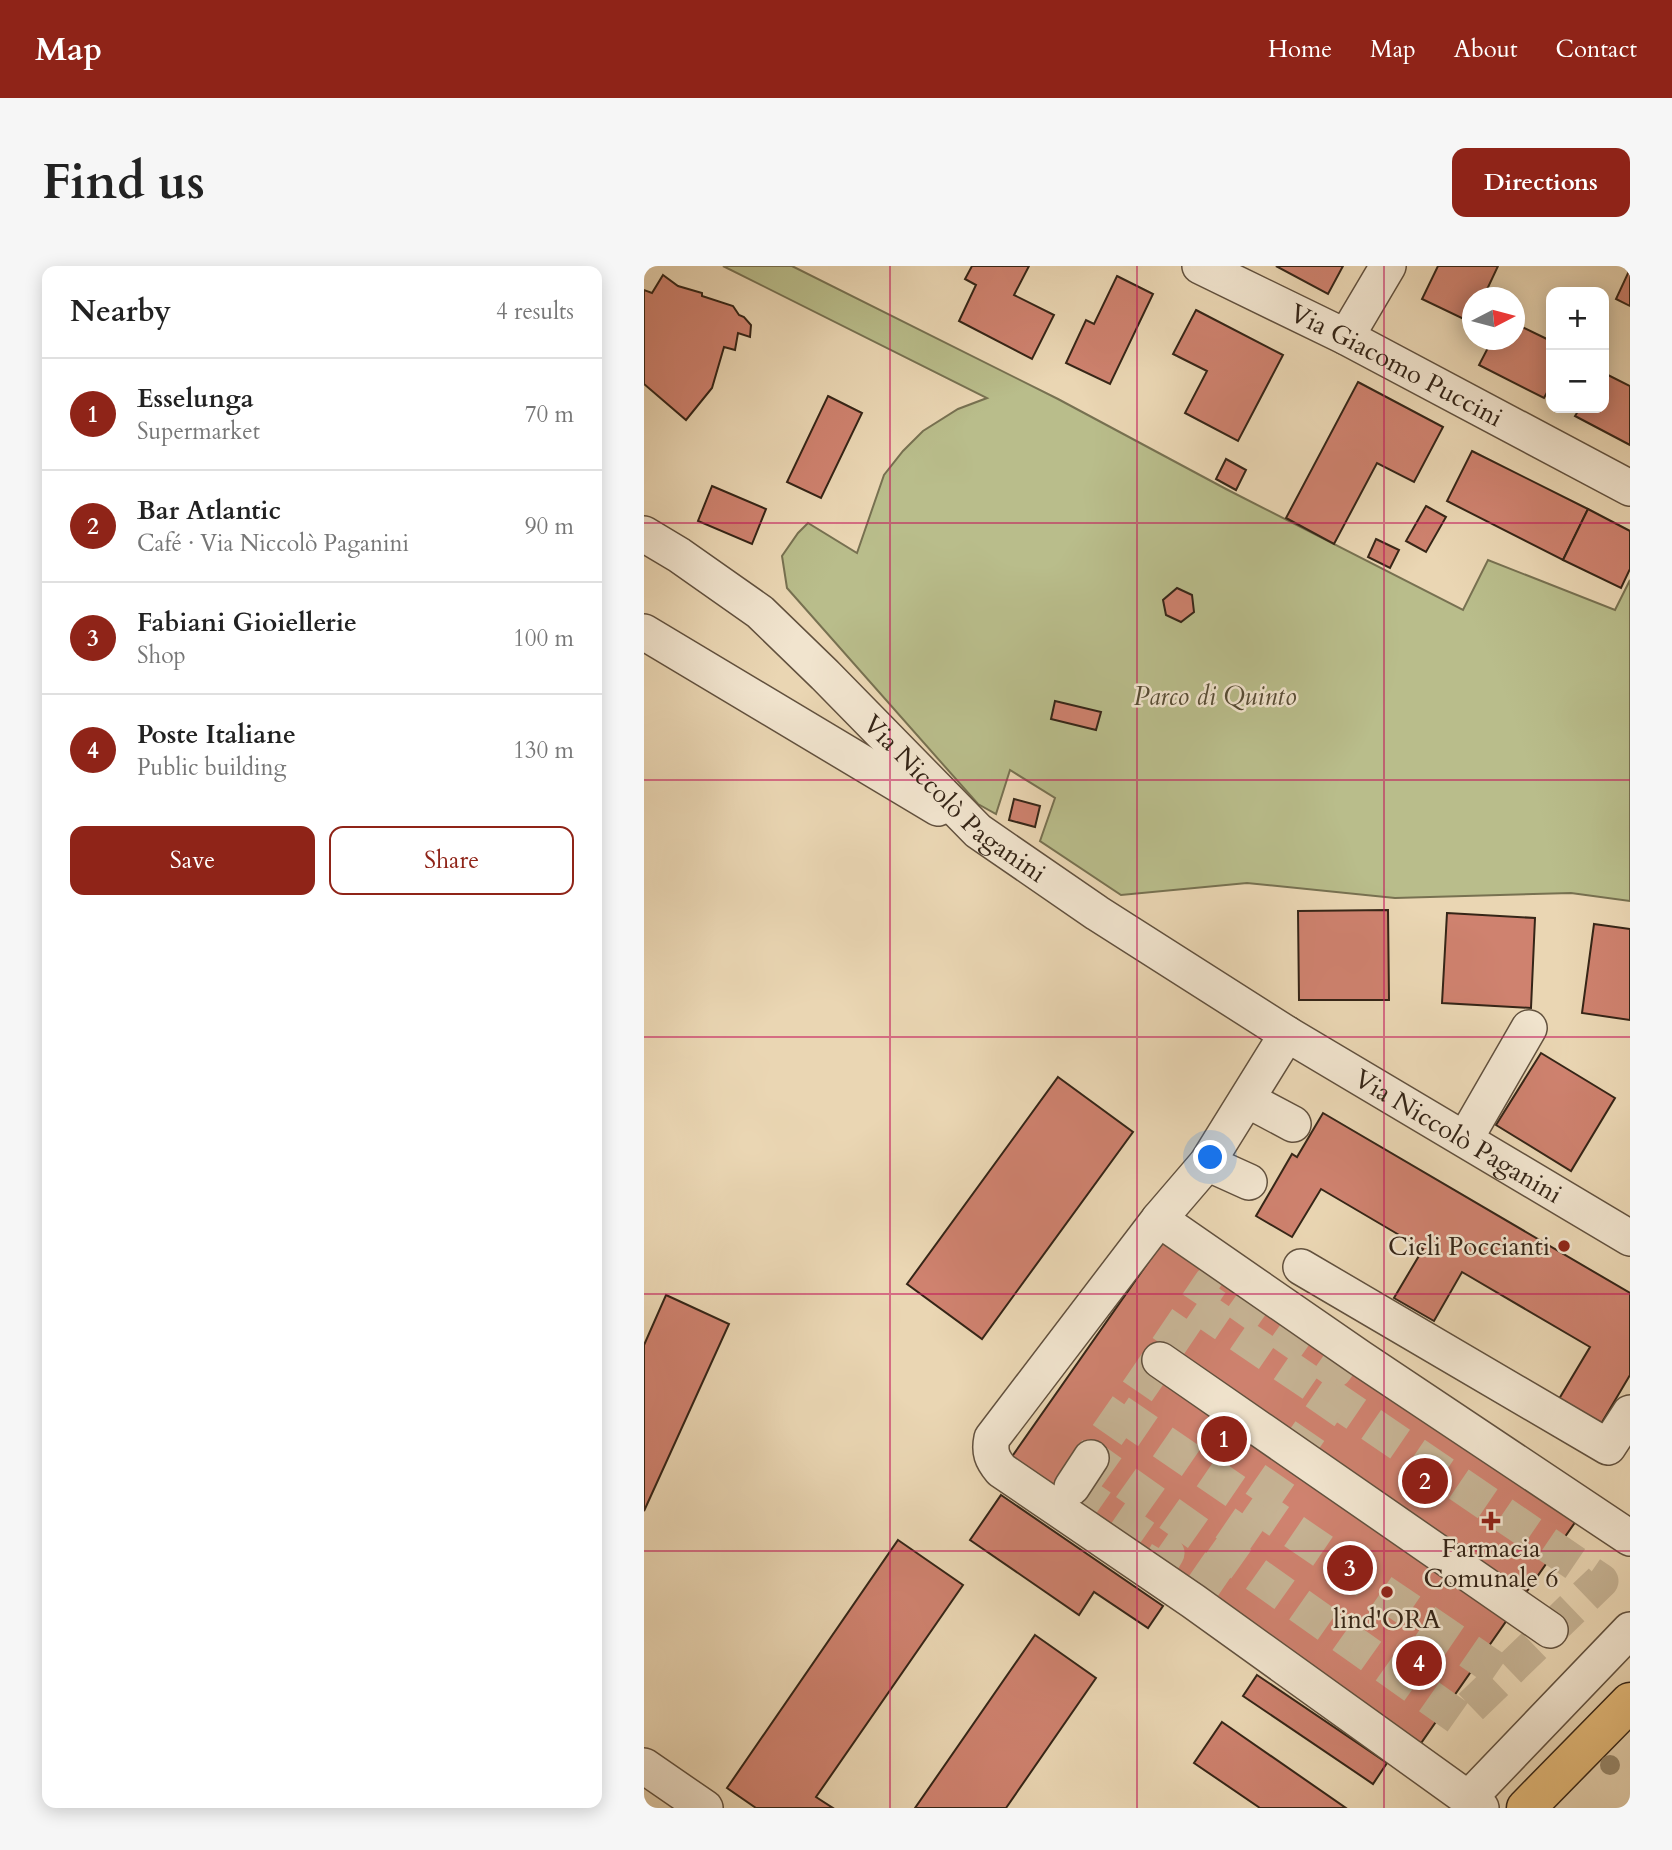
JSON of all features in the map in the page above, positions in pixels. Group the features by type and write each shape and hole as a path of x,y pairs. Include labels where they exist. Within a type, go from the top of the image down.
{"main road":[{"path":"1527,1808 1630,1702"}],"street":[{"name":"Via Giacomo Puccini","path":"1200,266 1346,337 1630,488"},
{"path":"1346,337 1388,266"},
{"name":"Via Niccolò Paganini","path":"644,534 679,555 760,612 978,831 1097,913 1287,1034 1630,1238"},
{"path":"644,632 978,831"},
{"path":"1465,1139 1530,1028"},
{"path":"1287,1034 1207,1163 1160,1219 992,1438 992,1459 1001,1470 1197,1596 1475,1803 1630,1630"},
{"path":"1248,1100 1293,1124"},
{"path":"1207,1163 1249,1182"},
{"path":"1160,1219 1358,1362 1630,1538"},
{"path":"1301,1267 1608,1447 1628,1416"},
{"path":"1160,1360 1550,1630"},
{"path":"1072,1487 1091,1458"},
{"path":"644,1766 705,1808"}],"green space":[{"name":"Parco di Quinto","path":"723,266 792,266 1058,399 1226,489 1463,610 1488,560 1615,610 1630,580 1630,901 1571,893 1395,898 1247,883 1121,895 1040,841 1055,798 1010,770 996,814 978,804 787,588 782,556 808,523 857,553 884,475 903,451 923,431 958,409 987,398"}],"building":[{"path":"972,266 1029,266 1014,295 1054,315 1032,359 959,321 976,285 965,279"},
{"path":"1276,266 1343,266 1328,294"},
{"path":"1438,266 1498,266 1488,287 1462,287 1462,318 1422,299"},
{"path":"1630,269 1630,306 1616,299"},
{"path":"663,275 678,286 733,306 751,325 750,337 738,333 735,350 724,347 712,388 686,420 644,384 644,290 652,293"},
{"path":"1117,276 1153,294 1110,384 1066,363 1086,320 1094,324"},
{"path":"1196,310 1283,355 1238,441 1185,413 1207,371 1173,354"},
{"path":"1525,328 1546,339 1546,394 1544,398 1479,365 1487,350 1525,350"},
{"path":"1609,376 1630,386 1630,445 1575,416 1577,413 1609,413"},
{"path":"1358,382 1443,427 1414,482 1377,463 1334,544 1286,518"},
{"path":"828,396 862,413 821,498 787,482"},
{"path":"1472,451 1588,509 1563,560 1447,501"},
{"path":"1226,459 1246,470 1236,490 1216,479"},
{"path":"712,486 766,509 752,544 698,521"},
{"path":"1426,506 1446,517 1426,552 1406,541"},
{"path":"1588,509 1630,531 1630,569 1621,588 1563,560"},
{"path":"1376,539 1399,550 1390,568 1368,557"},
{"path":"1177,588 1192,595 1194,612 1181,622 1166,615 1163,600"},
{"path":"1055,701 1101,712 1096,730 1051,719"},
{"path":"1014,799 1040,806 1035,827 1009,820"},
{"path":"1388,910 1389,1000 1299,1000 1298,911"},
{"path":"1447,913 1535,918 1531,1008 1442,1003"},
{"path":"1594,924 1630,929 1630,1020 1582,1013"},
{"path":"1541,1053 1615,1098 1571,1171 1496,1125"},
{"path":"1058,1077 1133,1132 982,1339 907,1284"},
{"path":"1323,1113 1630,1293 1630,1375 1601,1424 1559,1399 1590,1347 1462,1272 1434,1321 1394,1298 1423,1249 1321,1189 1292,1237 1256,1216 1292,1154 1297,1157"},
{"path":"1168,1234 1576,1521 1419,1746 1011,1458"},
{"path":"666,1295 729,1324 644,1511 644,1345"},
{"path":"1001,1495 1163,1606 1148,1628 1094,1592 1079,1615 970,1540"},
{"path":"898,1540 963,1585 816,1797 833,1808 756,1808 727,1788"},
{"path":"1035,1635 1096,1678 1006,1808 915,1808"},
{"path":"1257,1675 1387,1763 1373,1784 1243,1696"},
{"path":"1222,1722 1346,1808 1260,1808 1194,1763"}],"tunnel":[{"path":"1196,1305 1601,1581 1459,1718 1091,1458 1211,1283 1335,1370 1349,1350"},
{"path":"1200,1591 1345,1380"},
{"path":"1119,1412 1510,1679"},
{"path":"1072,1487 1167,1553 1154,1575"}],"place":[{"name":"Cicli Poccianti","path":"1564,1246"},
{"name":"Esselunga","path":"1224,1439"},
{"name":"Bar Atlantic","path":"1425,1481"},
{"name":"Farmacia Comunale 6","path":"1491,1521"},
{"name":"Fabiani Gioiellerie","path":"1350,1568"},
{"name":"lind'ORA","path":"1387,1592"},
{"name":"Poste Italiane","path":"1419,1663"}]}
